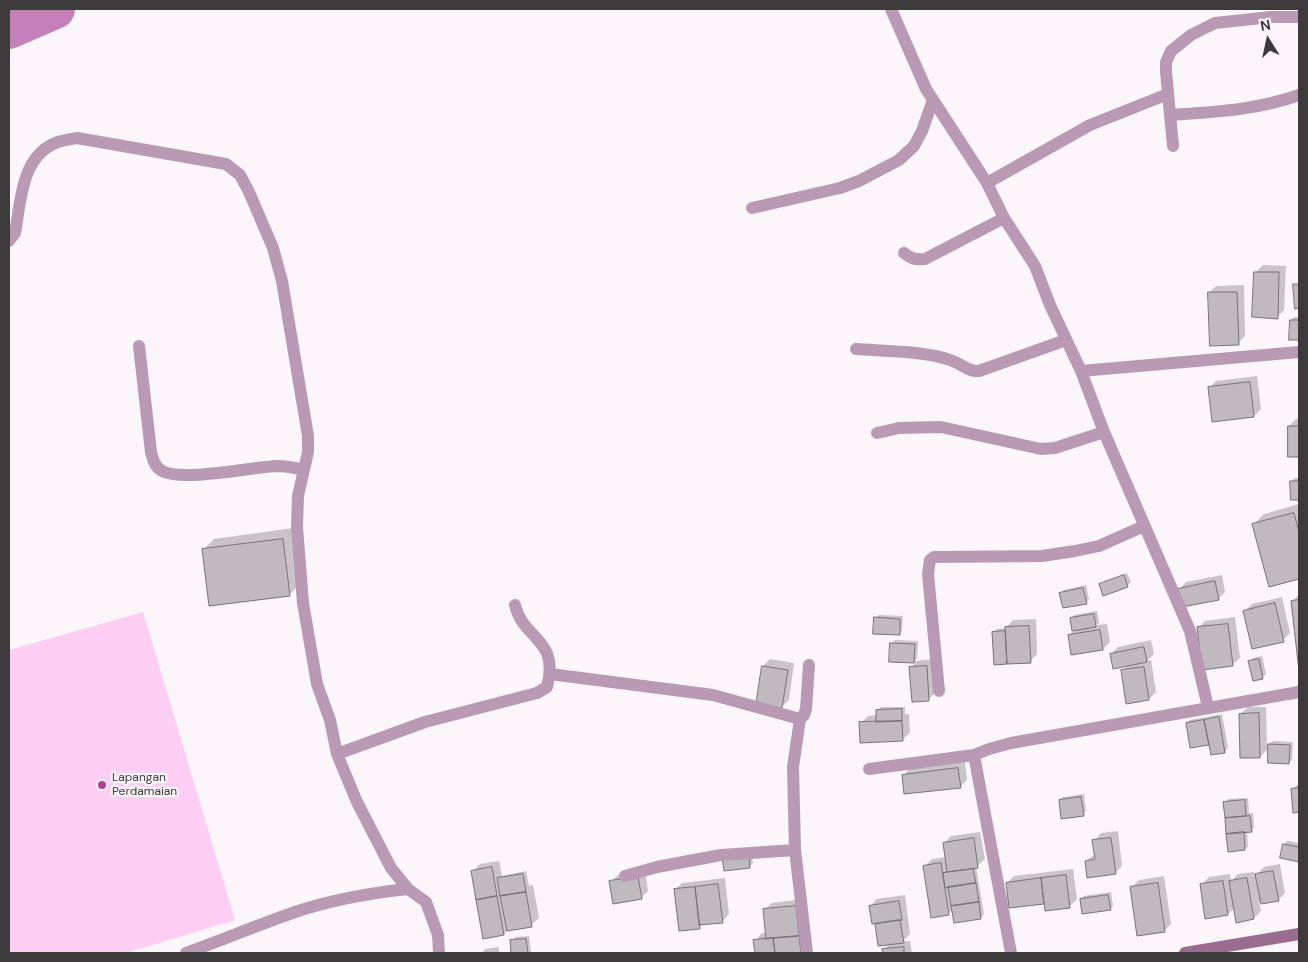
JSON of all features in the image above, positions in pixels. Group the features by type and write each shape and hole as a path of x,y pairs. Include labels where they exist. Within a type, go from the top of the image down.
{"street":[{"path":"892,9 926,89 987,183 1004,218 1034,266 1190,631 1208,707"},
{"path":"1173,146 1166,62 1171,51 1191,34 1215,23 1299,16"},
{"path":"987,183 1090,125 1168,94"},
{"path":"1170,115 1238,110 1283,101 1299,95"},
{"path":"752,208 840,188 859,181 899,160 914,146 936,104"},
{"path":"9,241 15,233 27,170 39,153 57,142 77,138 226,164 240,175 273,248 282,281 308,436 308,452 298,496 297,527 303,603 318,684 330,720 337,754 357,802 392,868 408,889 426,902 438,935 439,953"},
{"path":"904,254 918,260 925,259 1004,218"},
{"path":"856,349 943,357 973,372 1066,340"},
{"path":"139,346 151,452 156,466 164,472 183,474 216,473 278,466 304,470"},
{"path":"1080,372 1299,352"},
{"path":"877,433 899,428 941,427 1042,449 1055,448 1104,432"},
{"path":"939,691 928,574 930,560 934,557 1042,556 1075,552 1099,546 1144,526"},
{"path":"337,754 425,722 537,693 547,687 550,674 549,661 544,646 520,619 515,605"},
{"path":"807,953 795,850 793,767 800,719 806,709 810,665"},
{"path":"550,674 713,695 800,719"},
{"path":"869,769 974,755 1010,742 1299,692"},
{"path":"974,755 1011,953"},
{"path":"625,876 657,867 721,855 795,850"},
{"path":"186,953 296,912 355,897 408,889"},
{"path":"1185,953 1299,934"}],"shaded area":[{"name":"Lapangan Perdamaian","path":"143,612 235,920 126,953 10,953 9,650"}],"building":[{"path":"1254,272 1279,272 1278,319 1252,317"},
{"path":"1293,284 1299,284 1299,308 1295,309"},
{"path":"1208,292 1237,292 1239,345 1210,346"},
{"path":"1290,320 1299,320 1299,340 1289,340"},
{"path":"1250,382 1254,417 1212,422 1208,387"},
{"path":"1288,426 1299,426 1299,457 1288,457"},
{"path":"1290,481 1299,481 1299,500 1291,500"},
{"path":"1294,513 1299,532 1299,579 1269,587 1252,524"},
{"path":"283,539 290,596 209,606 202,549"},
{"path":"1124,575 1128,587 1103,596 1099,584"},
{"path":"1215,581 1219,600 1182,607 1178,589"},
{"path":"1083,588 1087,604 1063,608 1059,593"},
{"path":"1299,600 1299,671 1291,601"},
{"path":"1275,603 1284,642 1252,649 1243,611"},
{"path":"1094,614 1096,627 1072,631 1070,618"},
{"path":"874,617 900,619 900,635 873,634"},
{"path":"1228,624 1233,666 1202,670 1197,627"},
{"path":"1029,626 1031,663 1007,664 1005,627"},
{"path":"1100,630 1103,650 1071,655 1068,635"},
{"path":"1005,631 1007,664 994,665 992,632"},
{"path":"890,643 915,644 914,663 889,662"},
{"path":"1144,647 1147,662 1113,669 1110,654"},
{"path":"1259,659 1263,679 1253,681 1248,661"},
{"path":"762,666 788,670 782,708 756,705"},
{"path":"927,666 929,701 912,702 909,667"},
{"path":"1144,667 1149,700 1126,704 1121,670"},
{"path":"902,709 902,721 876,722 876,710"},
{"path":"1259,713 1260,758 1240,758 1239,714"},
{"path":"1219,717 1225,753 1211,755 1204,720"},
{"path":"1204,720 1209,745 1190,748 1186,723"},
{"path":"902,721 903,741 860,743 859,722"},
{"path":"1268,744 1290,745 1289,764 1268,763"},
{"path":"958,768 961,788 904,794 902,775"},
{"path":"1299,788 1299,812 1293,813 1291,789"},
{"path":"1081,797 1084,816 1061,819 1059,800"},
{"path":"1245,800 1246,816 1225,818 1223,802"},
{"path":"1250,816 1252,832 1226,834 1225,818"},
{"path":"1244,832 1245,850 1228,852 1226,834"},
{"path":"974,838 978,868 947,872 943,843"},
{"path":"1111,838 1116,874 1087,878 1085,861 1095,859 1092,840"},
{"path":"1283,844 1299,847 1299,862 1280,858"},
{"path":"749,854 750,868 724,871 722,857"},
{"path":"941,863 949,915 931,918 923,866"},
{"path":"492,867 497,896 476,900 471,871"},
{"path":"973,869 976,883 945,888 943,873"},
{"path":"1273,871 1279,901 1261,904 1255,874"},
{"path":"523,874 526,892 500,896 497,878"},
{"path":"1066,875 1070,908 1045,911 1041,878"},
{"path":"638,877 642,899 613,904 609,881"},
{"path":"1041,878 1044,904 1009,908 1006,883"},
{"path":"1247,878 1254,919 1236,923 1229,881"},
{"path":"1223,881 1228,915 1205,919 1200,884"},
{"path":"976,883 979,902 951,906 948,887"},
{"path":"1158,883 1165,932 1137,936 1130,887"},
{"path":"718,884 723,923 699,925 695,887"},
{"path":"695,887 700,929 679,931 674,889"},
{"path":"526,892 532,927 507,931 500,896"},
{"path":"1108,895 1111,910 1082,914 1080,899"},
{"path":"497,896 504,935 483,939 476,900"},
{"path":"899,901 902,920 872,924 869,906"},
{"path":"979,902 981,919 954,923 951,906"},
{"path":"796,906 799,936 766,939 763,909"},
{"path":"900,920 904,943 878,946 875,924"},
{"path":"799,936 801,953 775,953 773,938"},
{"path":"773,938 775,953 755,953 753,940"},
{"path":"526,939 528,953 511,953 510,940"},
{"path":"904,947 904,953 883,953 882,949"}],"waterway":[{"path":"9,29 55,9"}],"place":[{"name":"Lapangan Perdamaian","path":"102,785"}]}
